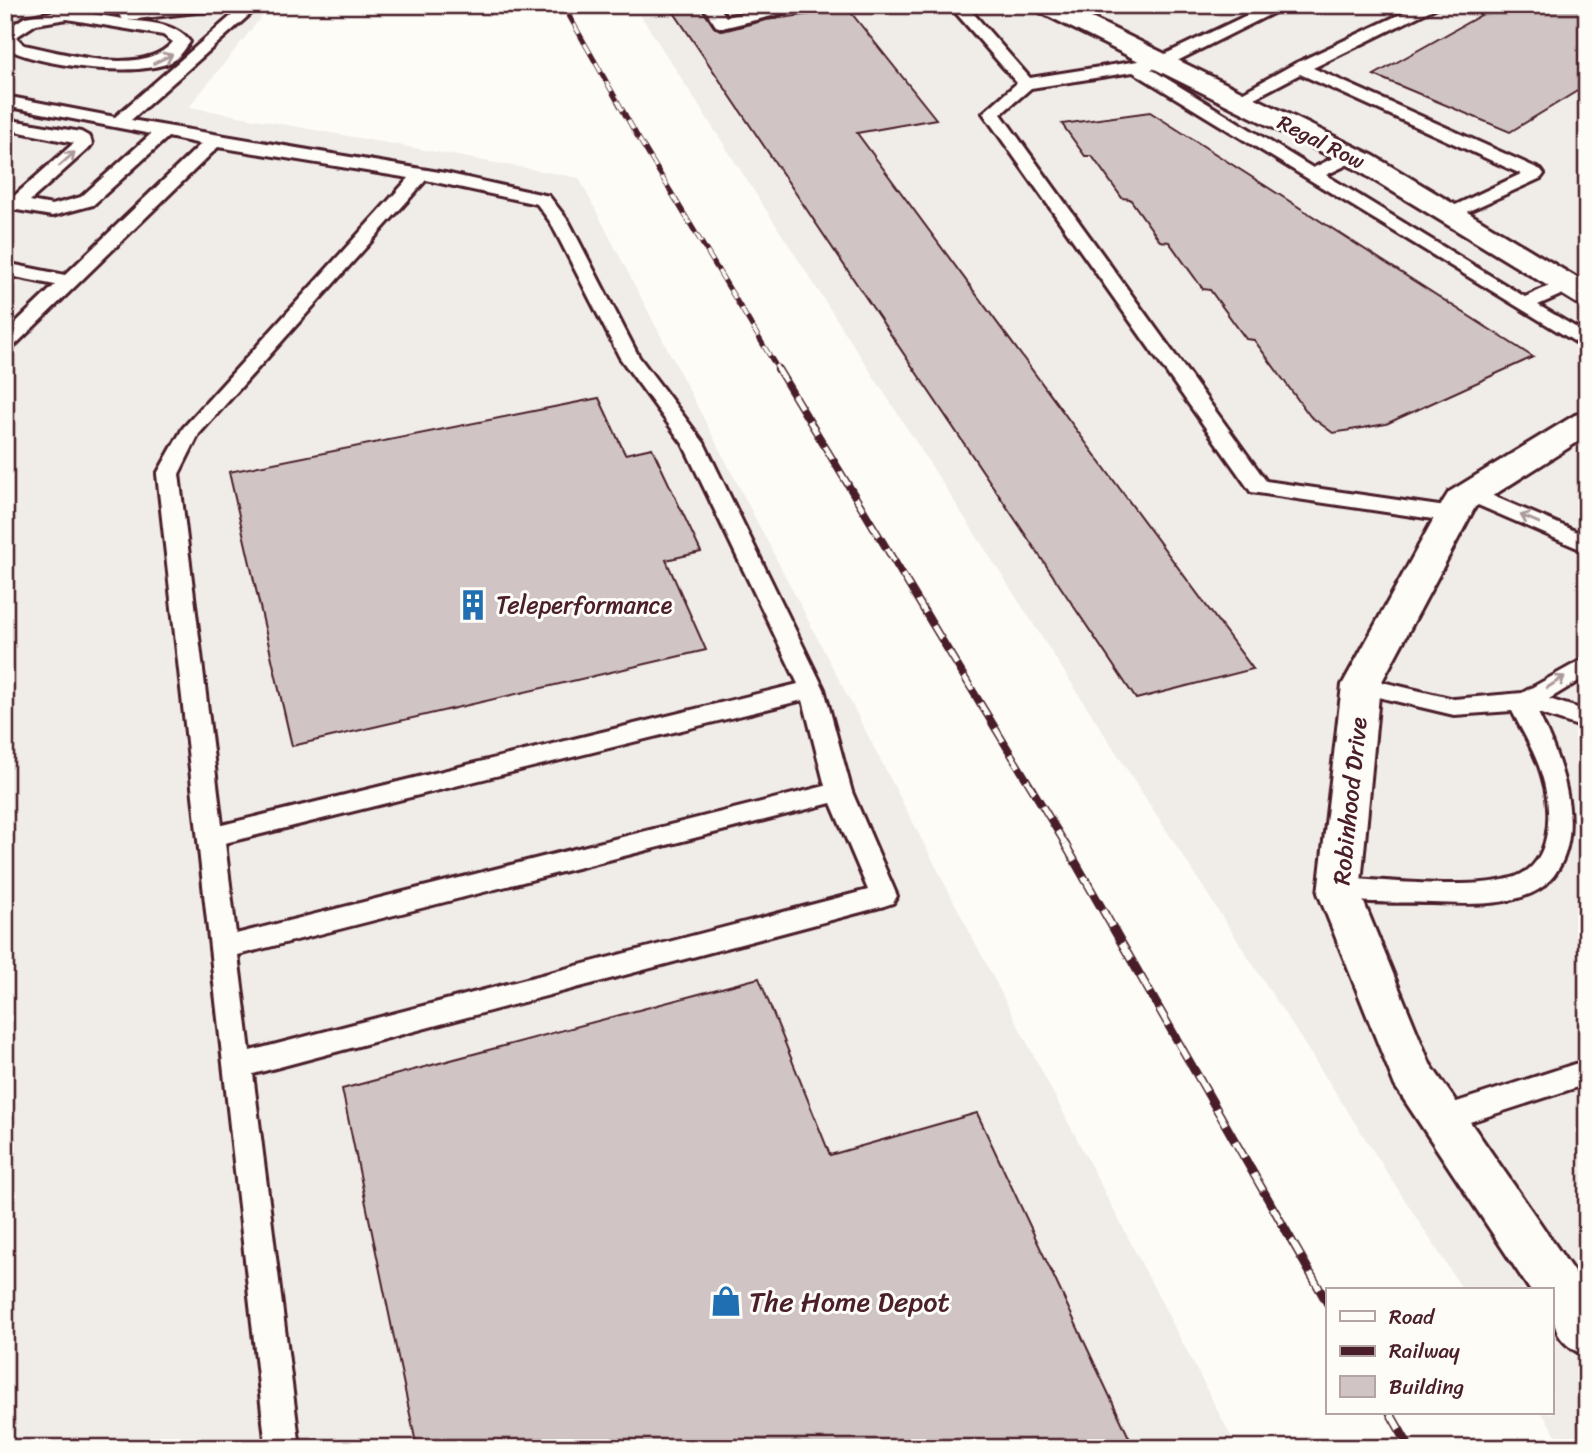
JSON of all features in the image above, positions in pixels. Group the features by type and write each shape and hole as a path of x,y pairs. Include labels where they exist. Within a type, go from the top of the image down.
{"street":[{"name":"Regal Row","path":"1046,5 1148,64 1237,100 1351,156 1577,291"},
{"name":"Robinhood Drive","path":"1587,422 1462,505 1361,685 1339,888 1412,1073 1587,1333"}],"lane":[{"path":"134,16 213,5"},
{"path":"119,122 248,9 235,5"},
{"path":"710,5 722,23 771,8 799,5"},
{"path":"957,5 1026,84"},
{"path":"1281,5 1148,64 1026,84 992,113 1259,487 1462,505 1586,543"},
{"path":"1237,100 1433,5"},
{"path":"66,14 167,31 183,42 172,55 158,63 130,67 19,49 11,44 6,36 31,20 66,14 104,12 222,32"},
{"path":"5,58 163,83"},
{"path":"1148,64 1312,174 1587,343"},
{"path":"1300,68 1535,174 1451,214"},
{"path":"5,100 215,141 422,174 543,200 561,222 630,358 693,443 812,689 839,792 884,896 238,1066"},
{"path":"5,124 81,137 83,144 11,203"},
{"path":"11,203 52,211 86,201 165,131"},
{"path":"5,344 215,141"},
{"path":"1312,174 1351,156"},
{"path":"283,1448 168,474 190,432 422,174"},
{"path":"8,273 69,282"},
{"path":"1524,304 1577,291"},
{"path":"1523,702 1587,665"},
{"path":"1361,685 1454,707 1523,702 1587,720"},
{"path":"211,837 812,689"},
{"path":"1339,888 1473,893 1511,888 1534,880 1555,855 1561,827 1555,779 1523,702"},
{"path":"224,948 839,792"},
{"path":"1442,1119 1587,1072"}],"shaded area":[{"path":"29,5 271,5 189,107 579,178 1237,1448 5,1448 5,25"},
{"path":"634,5 1587,5 1587,1448 1564,1448 1543,1414 1554,1414 1554,1288 1462,1288"}],"building":[{"path":"669,5 700,5 714,27 723,31 766,20 848,9 936,119 857,133 1253,669 1136,699"},
{"path":"1499,5 1587,5 1587,85 1510,132 1374,75"},
{"path":"1150,112 1533,357 1386,424 1333,433 1310,416 1254,340 1246,339 1210,290 1203,289 1169,242 1160,241 1130,199 1122,198 1092,156 1085,156 1062,124"},
{"name":"Teleperformance","path":"599,398 625,454 652,448 701,552 666,560 706,650 292,746 229,472"},
{"name":"The Home Depot","path":"759,978 830,1155 977,1113 1134,1448 417,1448 342,1089"}],"railway":[{"path":"563,5 636,134 779,371"},
{"path":"778,369 1066,845"},
{"path":"1065,844 1326,1301"},
{"path":"1391,1414 1410,1448"}],"place":[{"name":"Teleperformance","path":"473,605"},
{"name":"The Home Depot","path":"726,1301"}]}
